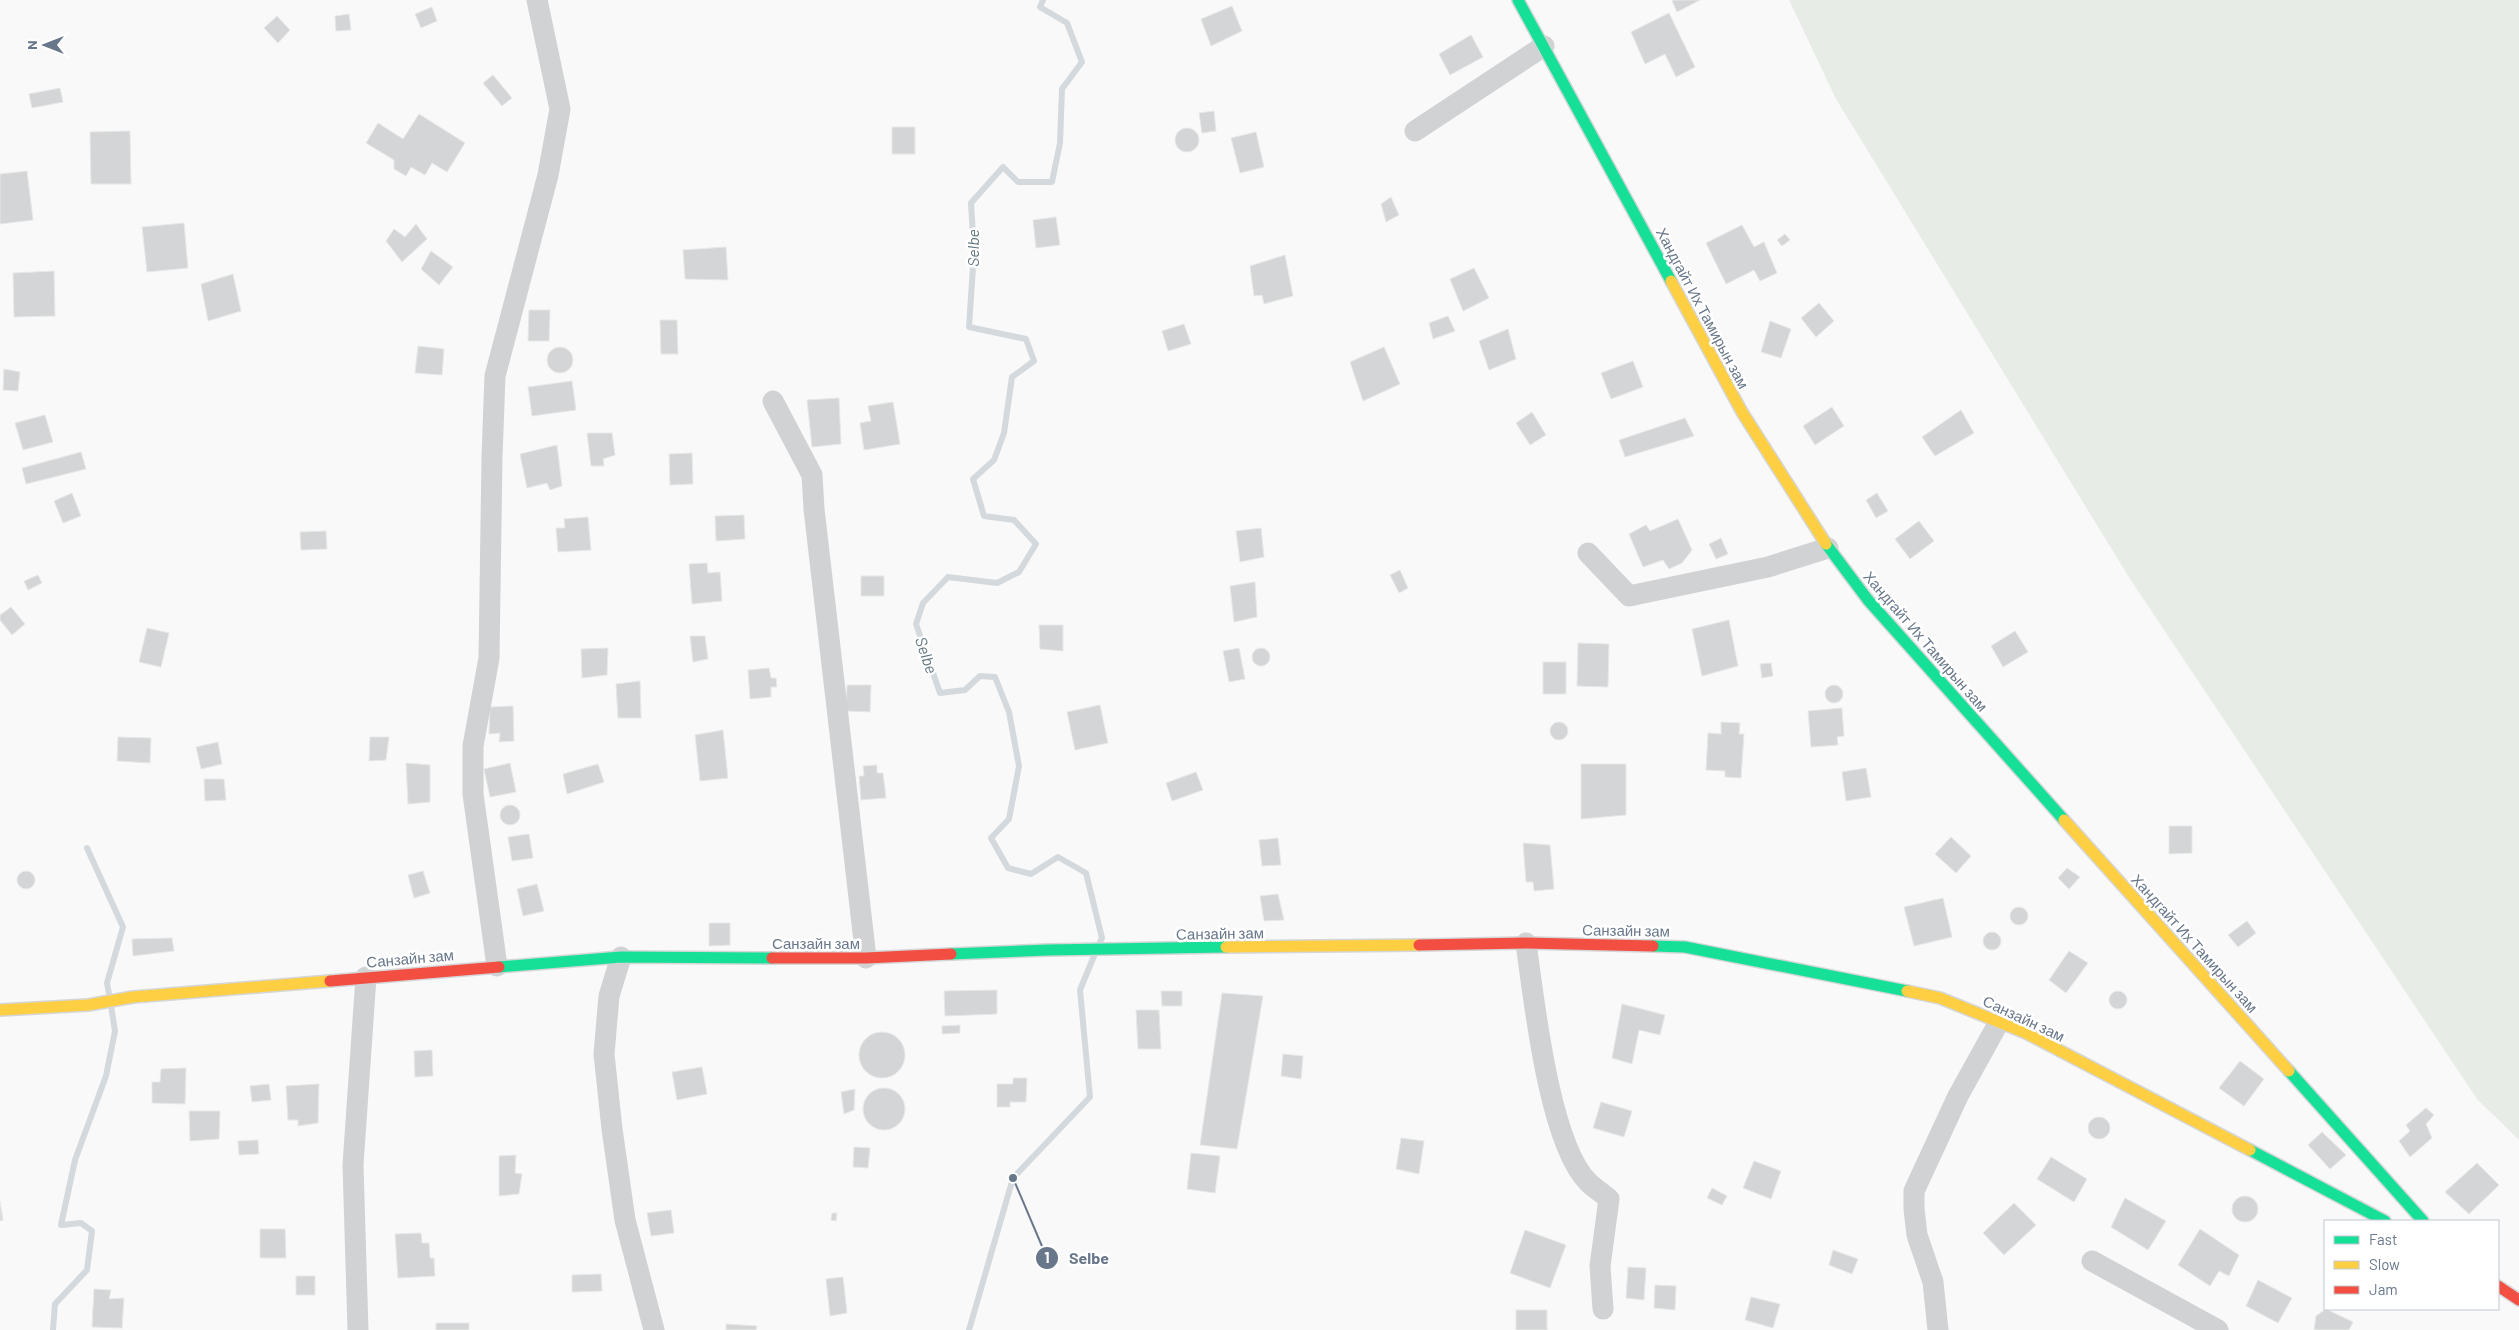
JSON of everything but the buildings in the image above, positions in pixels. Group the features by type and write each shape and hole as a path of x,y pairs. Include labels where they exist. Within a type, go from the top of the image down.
{"main road":[{"name":"Хандгайт Их Тамирын зам","path":"1518,0 1742,412 1828,548 1874,607 2422,1220"},
{"name":"Санзайн зам","path":"0,1010 88,1005 133,997 621,957 866,958 1048,950 1526,943 1685,947 1940,998 2035,1038 2384,1220"},
{"path":"2499,1287 2519,1300"}],"street":[{"path":"497,966 473,794 473,746 489,658 495,376 548,175 560,109 537,0"},
{"path":"1416,132 1544,46"},
{"path":"774,401 812,475 814,509 866,958"},
{"path":"1588,553 1629,596 1768,567 1828,548"},
{"path":"1526,943 1542,1046 1566,1146 1587,1181 1609,1199 1600,1266 1603,1309"},
{"path":"621,957 609,996 604,1054 612,1129 626,1220 654,1330"},
{"path":"358,1330 353,1165 366,977"},
{"path":"1938,1330 1933,1282 1917,1235 1914,1191 1958,1096 1999,1022"},
{"path":"2092,1261 2218,1330"}],"shaded area":[{"path":"1789,0 2519,0 2519,1140 2477,1099 2130,579 1836,99"}],"waterway":[{"name":"Selbe","path":"1043,0 1040,7 1067,23 1082,62 1062,89 1060,143 1052,182 1018,182 1003,167 971,203 974,252 969,327 1026,339 1034,361 1012,377 1004,433 994,460 973,479 984,516 1014,520 1036,544 1019,572 997,583 948,577 923,603 916,624 940,693 965,690 980,676 995,677 1009,712 1019,766 1009,819 991,838 1008,868 1031,874 1058,857 1086,873 1102,938 1100,942"},
{"path":"87,848 123,927 107,983 109,994"},
{"name":"Selbe","path":"969,1330 1013,1178 1090,1097 1080,990 1094,956"},
{"path":"53,1330 55,1304 87,1270 92,1231 81,1223 61,1225 75,1160 106,1076 115,1031 111,1006"}],"traffic: fast":[{"path":"1518,0 1671,281"},
{"path":"1826,544 1868,600 2064,820"},
{"path":"1653,946 1685,947 1907,991"},
{"path":"951,954 1048,950 1226,947"},
{"path":"499,967 621,957 772,958"},
{"path":"2289,1071 2422,1220"},
{"path":"2250,1150 2383,1220"}],"traffic: slow":[{"path":"1671,281 1742,412 1826,544"},
{"path":"2064,820 2289,1071"},
{"path":"1226,947 1419,945"},
{"path":"0,1010 88,1005 133,997 330,981"},
{"path":"1907,991 1940,998 2026,1033 2250,1150"}],"traffic: jam":[{"path":"1419,945 1526,943 1653,946"},
{"path":"772,958 866,958 951,954"},
{"path":"330,981 499,967"},
{"path":"2499,1287 2519,1300"}],"place":[{"name":"Selbe","path":"1013,1178"}]}
